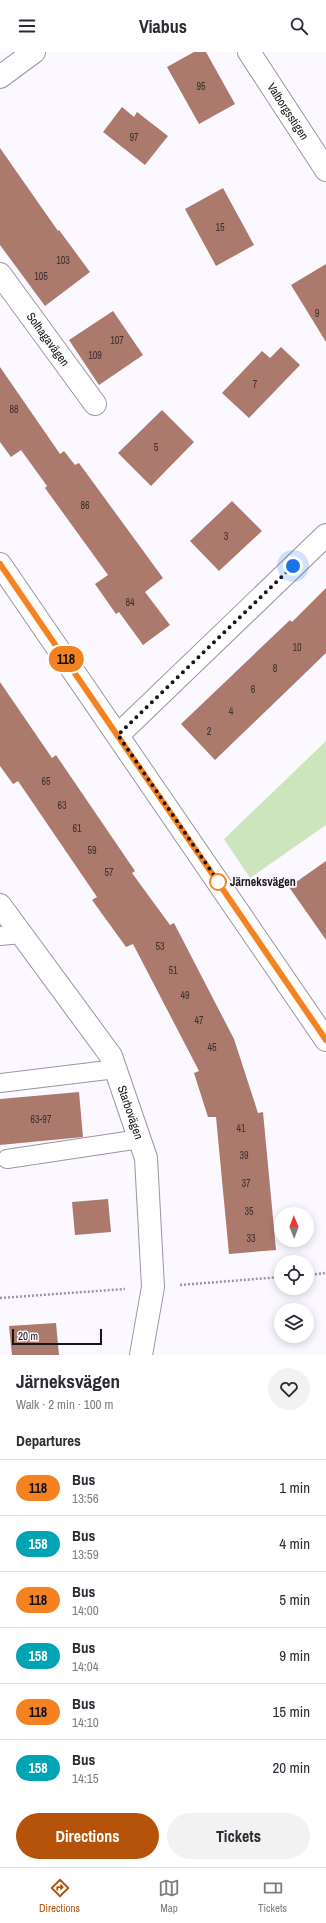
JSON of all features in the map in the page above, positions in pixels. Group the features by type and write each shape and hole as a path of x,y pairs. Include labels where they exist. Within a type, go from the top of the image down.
{"street":[{"path":"0,77 34,52"},
{"name":"Valborgsstigen","path":"249,52 326,170"},
{"name":"Solhagavägen","path":"0,274 95,404"},
{"path":"118,735 326,535"},
{"path":"0,564 326,1040"},
{"name":"Starbovägen","path":"0,905 111,1056 146,1158 153,1287 141,1355"}],"lane":[{"path":"0,936 22,934"},
{"path":"0,1083 116,1069"},
{"path":"7,1159 140,1139"}],"path":[{"path":"314,1274 326,1273"}],"green space":[{"path":"326,741 326,825 250,878 224,839"}],"building":[{"path":"194,52 206,52 235,104 199,124 167,67"},
{"path":"122,107 134,117 137,112 168,136 145,165 103,132"},
{"path":"0,148 58,231 59,230 90,272 45,306 0,245"},
{"path":"223,188 254,245 216,266 185,209"},
{"path":"326,264 326,342 291,285"},
{"path":"113,311 143,355 99,385 69,340"},
{"path":"281,347 300,365 249,418 222,393 262,351 270,358"},
{"path":"0,367 60,454 64,451 75,465 79,463 163,578 145,592 170,625 143,645 119,612 116,614 95,584 108,575 45,488 47,486 21,450 11,457 0,442"},
{"path":"162,410 194,442 151,486 118,453"},
{"path":"232,501 262,531 219,571 190,541"},
{"path":"326,588 326,653 215,760 181,724 290,620 292,622"},
{"path":"0,682 52,758 56,755 135,871 132,873 170,925 174,923 234,1039 258,1113 263,1112 274,1229 274,1247 276,1247 276,1250 229,1254 216,1117 208,1117 194,1073 199,1071 133,944 126,947 92,900 97,897 18,781 13,784 0,766"},
{"path":"326,861 326,940 289,887"},
{"path":"79,1092 83,1137 0,1145 0,1099"},
{"path":"108,1199 111,1232 75,1235 72,1202"},
{"path":"56,1323 59,1355 12,1355 9,1326"}],"bus line":[{"name":"118","path":"0,564 326,1040"}],"place":[{"name":"Järneksvägen","path":"218,882"}],"route":[{"path":"218,882 222,887 118,735 293,566"}]}
